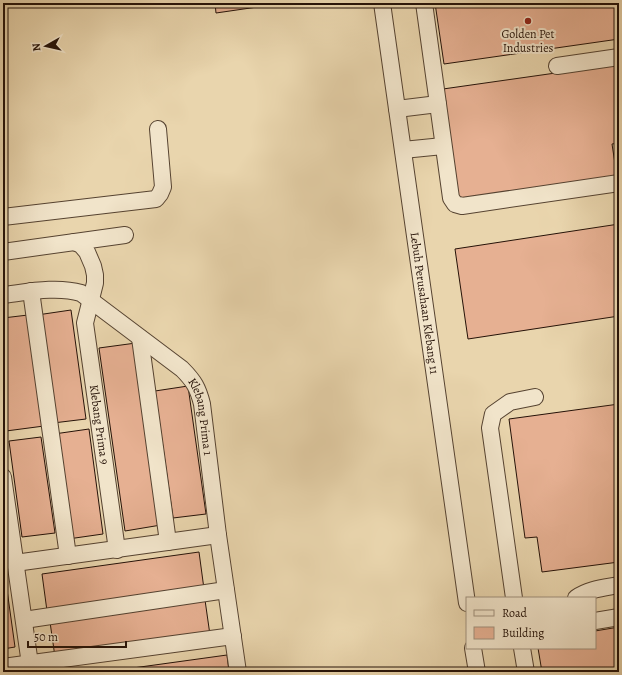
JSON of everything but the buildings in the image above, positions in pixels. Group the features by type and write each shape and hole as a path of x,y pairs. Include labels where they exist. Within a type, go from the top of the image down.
{"street":[{"name":"Lebuh Perusahaan Klebang 11","path":"382,3 466,597"},
{"path":"424,3 443,146 452,201 458,206 619,183"},
{"path":"557,66 619,57"},
{"path":"397,108 438,104"},
{"path":"3,218 156,198 160,194 163,187 158,129"},
{"path":"403,150 443,146"},
{"path":"3,252 125,235"},
{"name":"Klebang Prima 9","path":"74,242 81,245 93,266 95,283 85,323 117,550"},
{"name":"Klebang Prima 1","path":"3,295 31,291 72,290 81,293 182,369 193,380 202,404 218,535 238,672"},
{"path":"31,291 68,556"},
{"path":"140,338 168,542"},
{"path":"514,597 490,428 493,414 510,402 535,397"},
{"path":"3,478 30,664"},
{"path":"15,563 218,535"},
{"path":"577,597 584,592 619,585"},
{"path":"24,620 226,590"},
{"path":"596,621 619,617"},
{"path":"3,667 30,664 70,665 233,636"},
{"path":"474,649 477,672"},
{"path":"522,649 526,672"}],"place":[{"name":"Golden Pet Industries","path":"528,21"}]}
